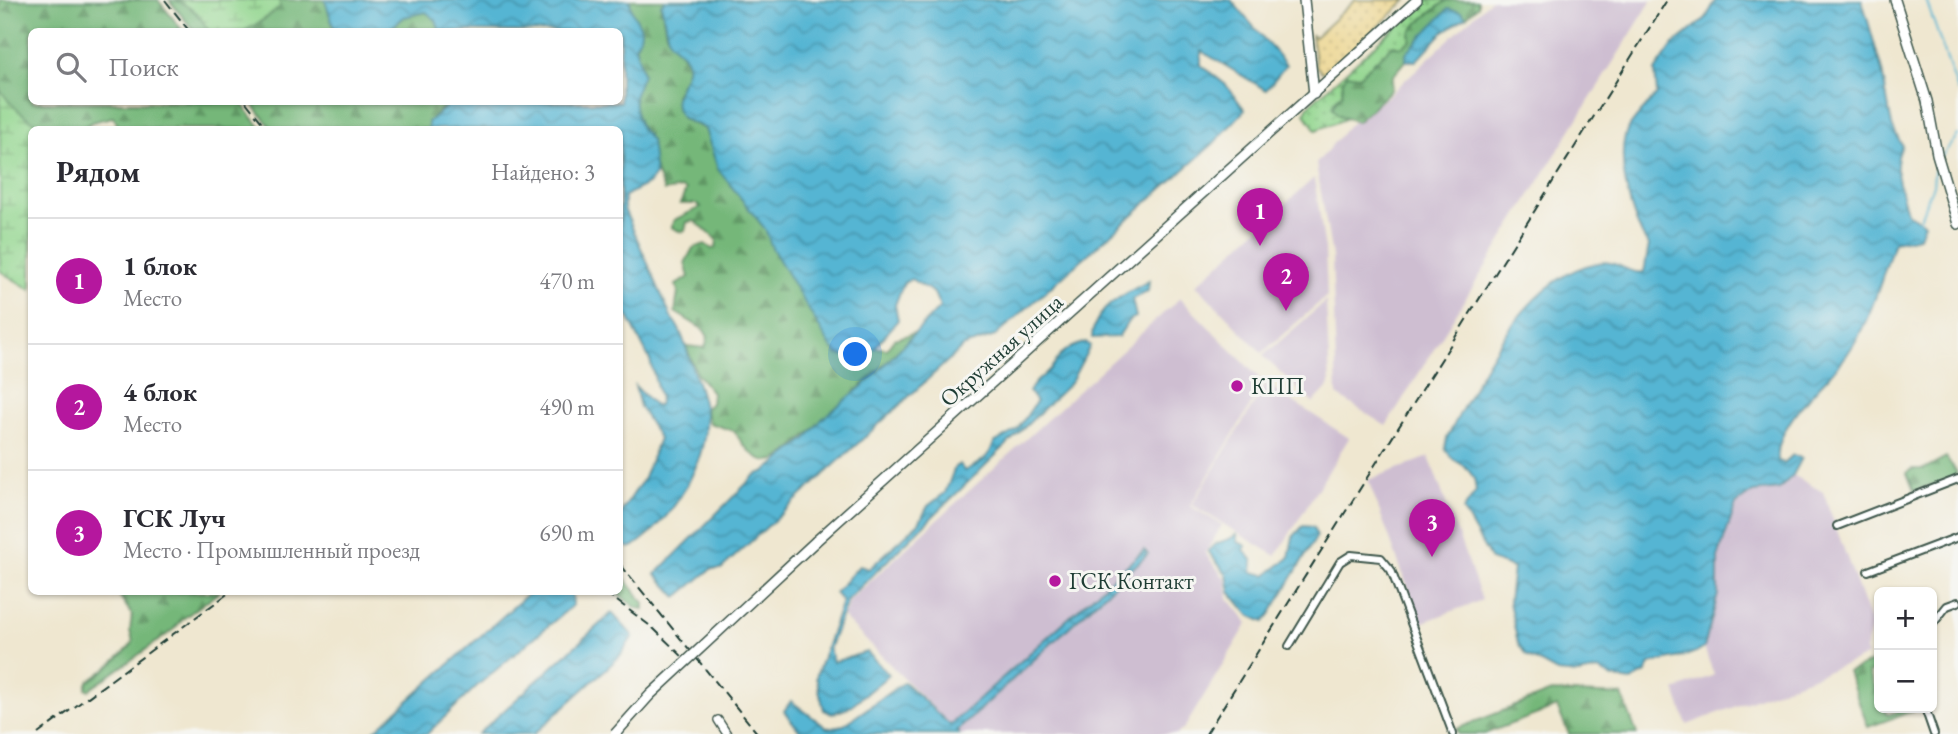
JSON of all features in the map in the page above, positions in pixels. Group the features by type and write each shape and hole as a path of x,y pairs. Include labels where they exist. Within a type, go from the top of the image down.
{"main road":[{"path":"1304,0 1314,94"},
{"name":"Окружная улица","path":"615,734 650,695 816,541 1417,0"},
{"path":"1895,0 1927,101 1937,154 1958,224"}],"street":[{"path":"1837,526 1958,479"},
{"path":"1868,571 1958,537"},
{"path":"1289,646 1340,562 1351,555 1381,558 1391,570 1453,734"},
{"path":"1937,615 1958,602"},
{"path":"1927,713 1934,734"},
{"path":"718,720 727,734"}],"shaded area":[{"path":"1491,0 1652,0 1386,426 1337,395 1332,256 1316,164 1348,126 1387,97"},
{"path":"1314,178 1325,249 1327,296 1262,353 1196,285"},
{"name":"ГСК Контакт","path":"1180,298 1264,383 1190,506 1222,525 1205,553 1226,580 1228,598 1248,623 1185,727 1177,734 959,734 843,617 851,599"},
{"path":"1326,301 1330,385 1313,403 1263,356"},
{"path":"1266,384 1349,438 1276,556 1192,505"},
{"path":"1429,457 1482,600 1421,623 1368,480"},
{"path":"1793,475 1823,492 1872,626 1865,650 1867,656 1687,725 1675,690 1714,675 1704,648 1718,594 1718,557 1736,504 1753,492 1767,491 1788,482"}],"green space":[{"path":"0,0 158,0 181,28 28,28 28,105 242,105 260,126 116,126 117,123 113,117 86,126 42,126 15,110 0,90"},
{"path":"169,0 188,6 207,28 192,28"},
{"path":"178,0 279,0 280,6 249,28 207,28 197,13"},
{"path":"279,0 325,0 334,28 250,28 268,17"},
{"path":"630,0 665,0 661,5 666,33 687,60 687,73 675,95 683,119 705,129 718,169 765,229 831,347 838,355 851,356 870,347 887,349 894,339 914,333 846,400 801,441 775,460 756,457 734,431 709,423 705,409 711,403 712,392 697,374 686,346 705,348 708,337 704,330 675,312 678,292 676,285 689,277 685,263 693,248 705,244 712,249 716,248 717,240 695,221 687,222 685,231 681,232 671,227 674,220 701,207 696,204 680,204 686,190 682,188 664,191 653,164 651,140 642,131 636,115 634,97 643,73 635,46 641,32"},
{"path":"1425,0 1447,0 1418,23 1410,33 1411,40 1401,47 1394,45 1360,76 1342,85 1342,94 1334,101 1337,114 1345,119 1316,130 1305,114 1307,107"},
{"path":"1447,0 1478,1 1478,6 1466,17 1458,11 1442,20 1406,53 1406,61 1393,76 1391,90 1357,122 1337,114 1332,106 1342,94 1343,80 1347,74 1359,76 1393,45 1401,47 1411,40 1410,33 1418,23"},
{"path":"426,12 436,20 439,28 392,28 404,17"},
{"path":"0,90 22,114 43,126 28,126 28,288 0,271"},
{"path":"253,105 445,105 428,122 428,126 270,126"},
{"path":"1946,457 1957,473 1953,478 1914,491 1907,473 1912,469 1924,469"},
{"path":"623,576 644,603 644,609 637,608 619,595 623,595"},
{"path":"119,595 215,595 184,618 172,631 89,690 86,688 88,681 126,651 133,642 130,631 132,615"},
{"path":"1874,661 1874,671 1868,673 1874,684 1874,713 1907,713 1868,727 1848,672"},
{"path":"1551,692 1622,695 1637,734 1569,734 1557,707 1484,734 1458,734 1456,729"}],"sand":[{"path":"1355,0 1407,0 1329,71 1322,72 1316,66 1311,35 1315,37"}],"water":[{"path":"325,0 630,0 641,32 635,46 643,74 634,97 636,115 641,129 651,140 655,175 648,184 624,196 624,209 682,337 705,414 701,451 685,488 662,521 634,546 629,548 623,545 623,510 644,478 659,438 640,407 635,386 657,407 660,399 650,360 623,307 623,126 428,126 428,122 446,105 623,105 623,28 439,28 436,20 426,12 404,17 391,28 334,28"},
{"path":"665,0 1231,0 1286,65 1266,90 1201,51 1201,65 1226,85 1245,110 1213,144 995,336 964,346 721,569 711,569 677,597 656,574 755,475 766,471 807,438 822,419 870,380 940,307 934,293 911,279 904,282 895,305 898,320 874,349 870,347 845,355 831,347 772,248 765,229 718,169 705,129 683,118 677,109 676,95 685,75 687,61 668,37 661,5"},
{"path":"1716,0 1862,0 1882,71 1892,126 1902,146 1897,163 1900,188 1907,213 1924,223 1919,237 1894,242 1874,301 1855,342 1837,367 1802,405 1784,433 1778,461 1784,463 1793,455 1802,458 1793,475 1779,489 1753,492 1736,504 1718,557 1718,594 1704,648 1650,664 1646,673 1631,681 1613,678 1599,670 1578,674 1557,672 1526,655 1518,643 1509,602 1513,568 1491,560 1463,510 1476,491 1474,478 1466,467 1453,459 1445,449 1447,438 1507,333 1526,308 1547,288 1571,272 1598,263 1611,263 1644,272 1649,245 1636,221 1626,188 1624,140 1631,124 1657,94 1655,71 1673,45 1706,18"},
{"path":"1448,9 1461,12 1466,17 1443,32 1416,61 1406,61 1406,53"},
{"path":"1149,281 1148,291 1132,299 1136,317 1129,320 1118,337 1092,338 1094,327 1104,310 1121,296"},
{"path":"1086,342 1090,346 1071,382 848,599 829,649 833,662 867,652 889,675 848,708 832,714 824,710 816,677 842,601 835,593 859,566 869,569 919,523 928,506 945,493 955,467 960,464 964,471 978,463 986,457 994,443 1017,430 1036,402 1029,392 1034,384 1051,369 1063,353"},
{"path":"1303,526 1313,527 1317,536 1271,613 1264,622 1249,615 1230,592 1227,575 1208,551 1237,534 1238,542 1246,546 1244,550 1253,561 1252,572 1266,575 1289,558 1293,537"},
{"path":"1144,550 1148,554 957,731 959,734 802,734 784,711 791,701 827,728 844,725 904,682 950,725"},
{"path":"527,595 572,595 573,605 478,685 427,734 371,734"},
{"path":"612,613 633,636 619,657 534,734 478,734"}],"waterway":[{"path":"1926,0 1958,91"},
{"path":"1941,157 1958,135"},
{"path":"1919,221 1933,185 1935,164"}],"railway":[{"path":"165,0 187,28"},
{"path":"1206,734 1667,0"},
{"path":"248,105 265,126"},
{"path":"623,568 758,734"},
{"path":"38,734 226,595"},
{"path":"609,595 653,628 686,660"}],"place":[{"name":"1 блок","path":"1260,246"},
{"name":"4 блок","path":"1286,311"},
{"name":"КПП","path":"1237,386"},
{"name":"ГСК Луч","path":"1432,557"},
{"name":"ГСК Контакт","path":"1055,581"}]}
